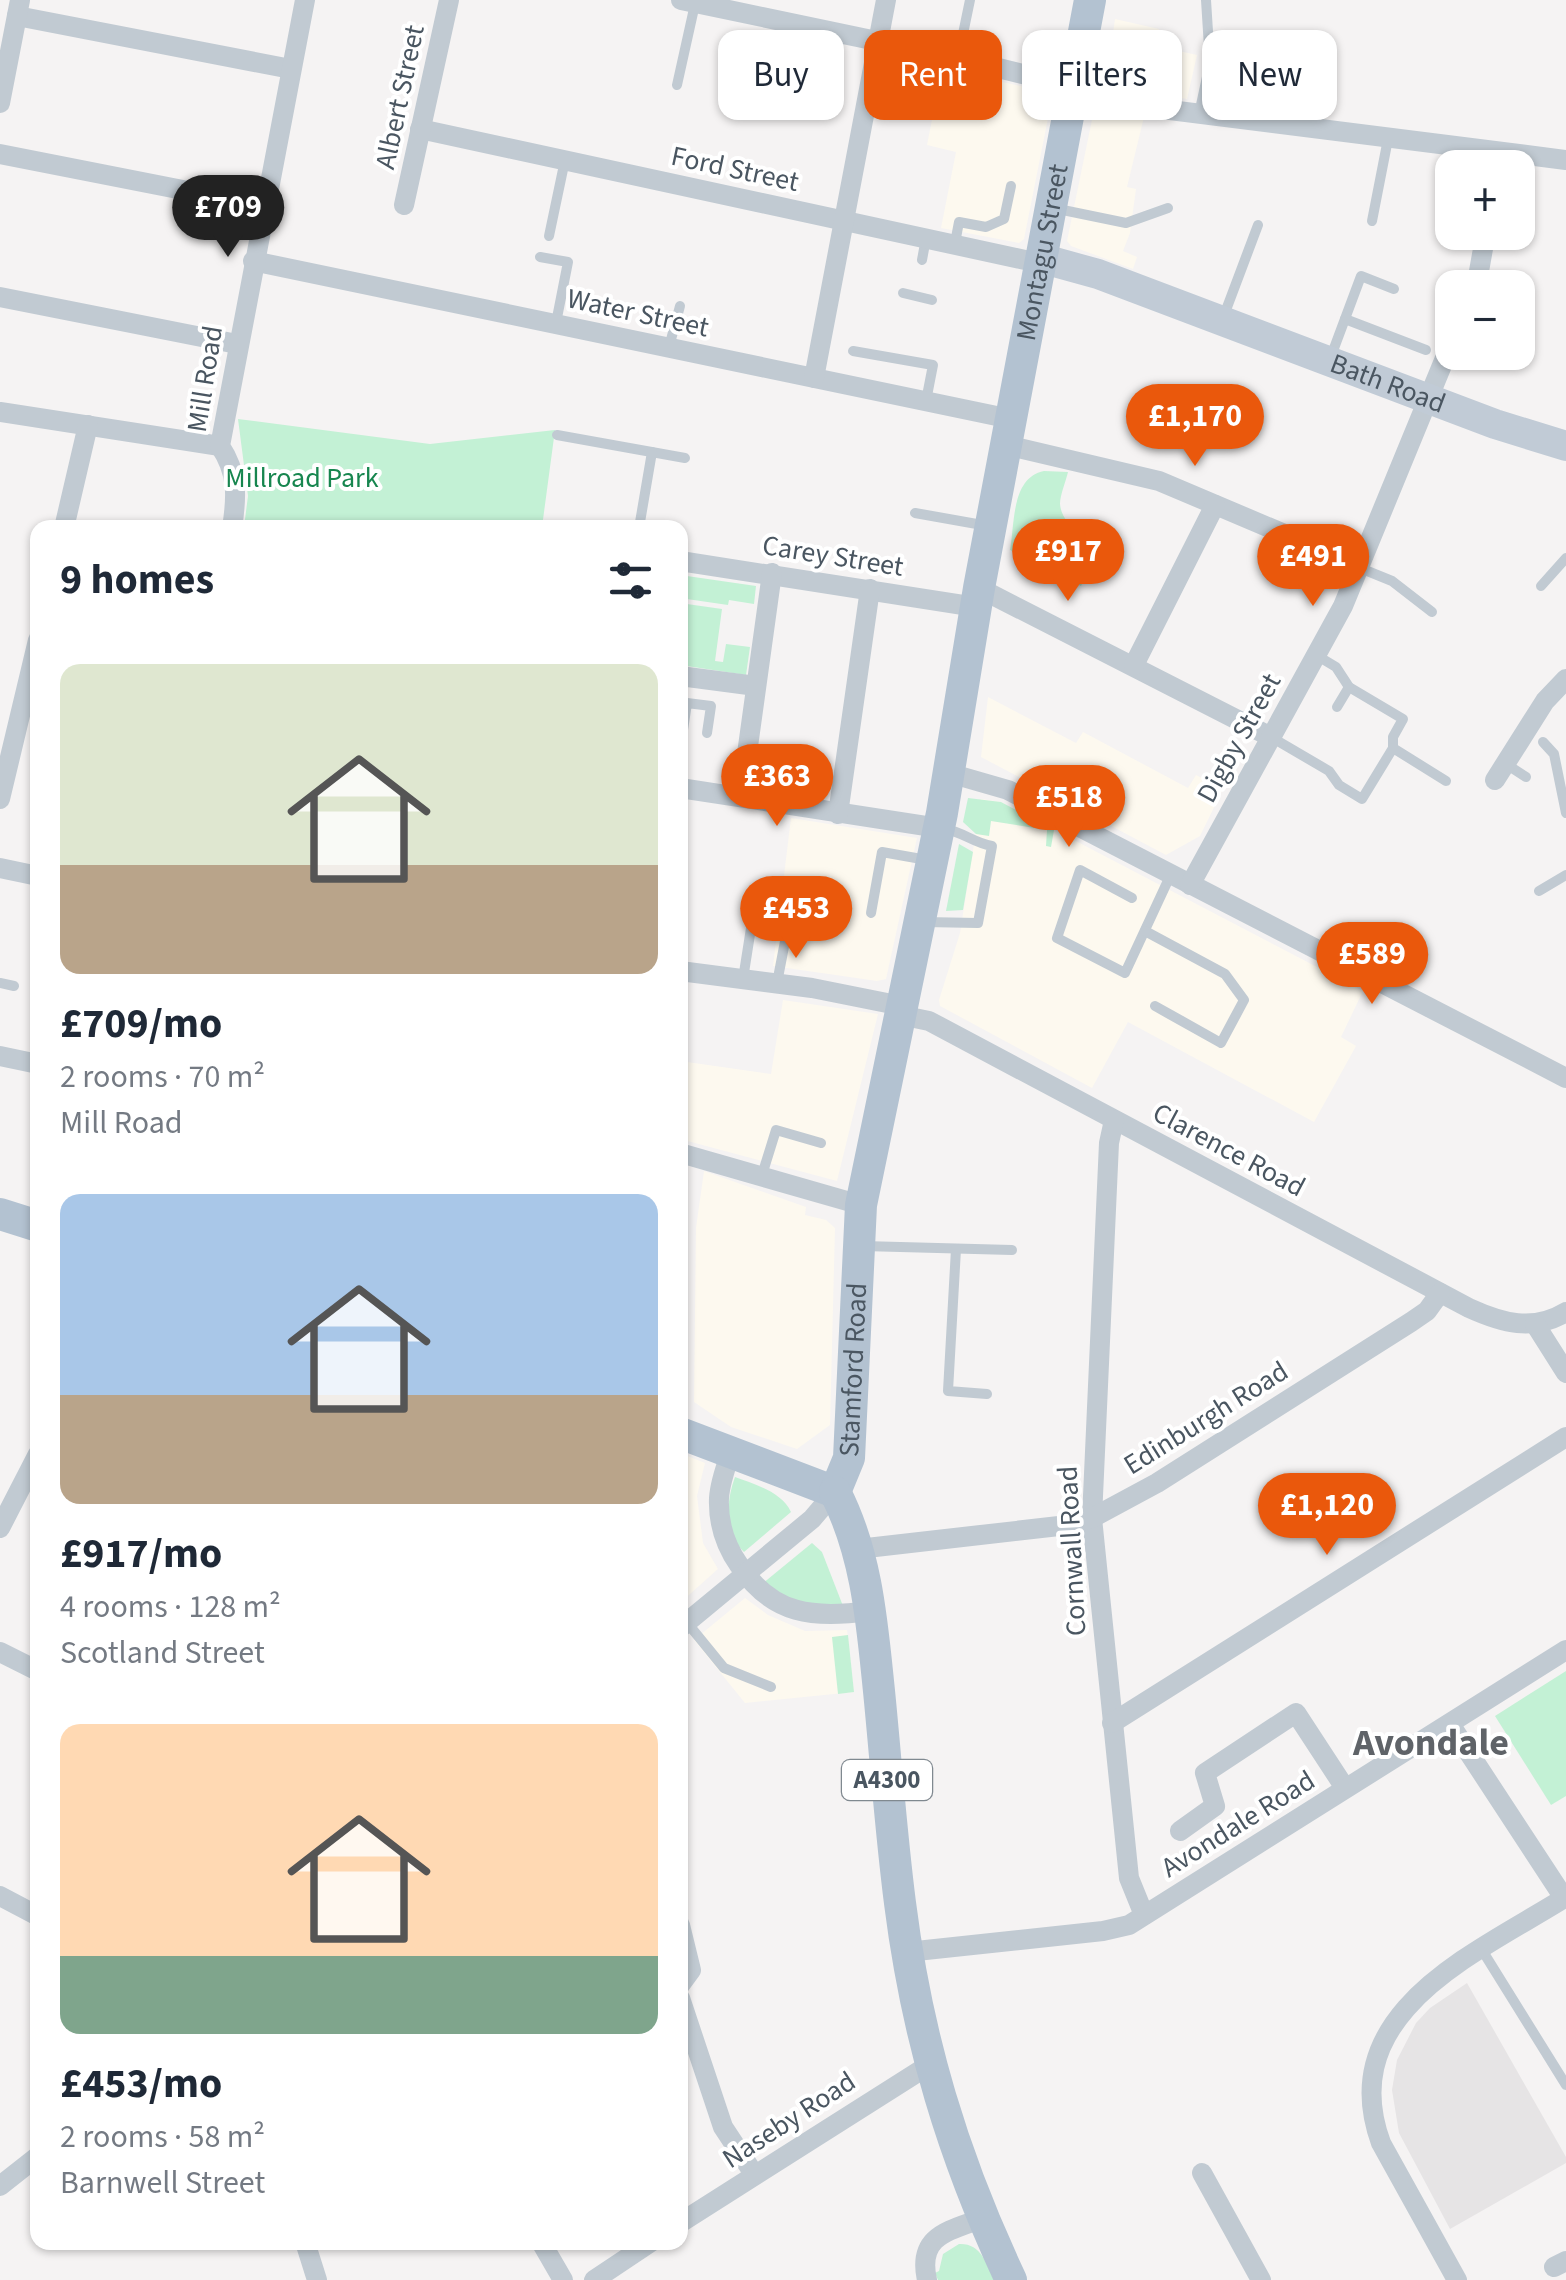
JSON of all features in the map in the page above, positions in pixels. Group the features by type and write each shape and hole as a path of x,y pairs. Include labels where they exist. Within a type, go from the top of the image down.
{"main road":[{"name":"Montagu Street","path":"1084,30 1090,0"},
{"name":"Montagu Street","path":"1009,432 1066,120"},
{"name":"Stamford Road","path":"1009,432 940,828 862,1205 849,1458 835,1492 850,1520 871,1611 907,1952 929,2065 982,2218 1012,2280"},
{"path":"0,1214 30,1223"},
{"path":"688,1436 835,1492"}],"street":[{"name":"Mill Road","path":"233,520 237,496 233,466 220,446 304,0"},
{"name":"Albert Street","path":"404,205 449,0"},
{"path":"881,30 886,0"},
{"path":"688,1 747,7 864,38"},
{"path":"0,103 18,8 291,69"},
{"path":"814,378 864,118"},
{"path":"1246,120 1445,150"},
{"name":"Ford Street","path":"420,129 1039,260"},
{"path":"0,154 264,206"},
{"path":"1535,160 1566,160"},
{"name":"Water Street","path":"253,260 926,401 1158,481 1359,566"},
{"name":"Bath Road","path":"1039,260 1098,274 1495,424 1565,442"},
{"path":"0,297 238,344"},
{"name":"Digby Street","path":"1190,885 1343,606 1440,370"},
{"path":"0,412 220,446"},
{"path":"66,520 88,425"},
{"path":"1134,665 1214,505"},
{"name":"Carey Street","path":"688,561 870,589 978,598 1134,665 1271,737"},
{"path":"742,797 772,574"},
{"path":"838,814 870,589"},
{"path":"0,799 30,673"},
{"path":"688,677 756,686"},
{"path":"1501,772 1545,701 1566,679"},
{"path":"950,772 1008,790 1566,1078"},
{"path":"688,789 940,828"},
{"path":"0,868 30,874"},
{"name":"Clarence Road","path":"688,971 777,983 901,1010 1440,1294 1496,1320 1535,1324"},
{"path":"0,1056 30,1062"},
{"name":"Cornwall Road","path":"1114,1120 1109,1143 1092,1518 1129,1878 1144,1915"},
{"path":"688,1157 728,1174 762,1175 862,1205"},
{"name":"Edinburgh Road","path":"858,1549 1059,1526 1092,1518 1157,1483 1427,1312 1440,1294"},
{"path":"1566,1312 1535,1324 1566,1373"},
{"path":"1112,1722 1348,1585 1566,1437"},
{"path":"731,1452 720,1488 720,1515 729,1548 764,1596 790,1608 834,1615 871,1611"},
{"path":"0,1528 30,1470"},
{"path":"688,1618 812,1519 835,1492"},
{"name":"Avondale Road","path":"907,1952 1117,1929 1566,1650"},
{"path":"0,1652 30,1667"},
{"path":"1180,1830 1214,1806 1205,1773 1296,1714 1345,1788"},
{"path":"1450,1724 1565,1898 1428,1985 1392,2022 1380,2048 1371,2098 1374,2127 1457,2280"},
{"path":"0,1896 30,1911"},
{"path":"688,2022 723,2126 754,2174"},
{"name":"Naseby Road","path":"688,2218 929,2065"},
{"path":"0,2186 30,2162"},
{"path":"1202,2172 1261,2280"},
{"path":"927,2280 924,2264 934,2240 982,2218"},
{"path":"308,2250 317,2280"},
{"path":"545,2250 563,2280"},
{"path":"594,2280 638,2250"}],"lane":[{"path":"964,30 970,0"},
{"path":"1206,0 1208,30"},
{"path":"677,85 688,1"},
{"path":"799,30 800,24"},
{"path":"1372,221 1388,139"},
{"path":"548,236 565,160"},
{"path":"955,243 960,222 986,227 1004,219 1012,186"},
{"path":"1049,207 1126,223 1168,208"},
{"path":"1222,320 1258,225"},
{"path":"922,260 927,238"},
{"path":"540,256 568,262 556,324"},
{"path":"1329,360 1360,276 1394,289"},
{"path":"917,283 908,295 932,300"},
{"path":"670,347 680,306"},
{"path":"1345,318 1426,350"},
{"path":"853,351 933,365 926,401"},
{"path":"557,435 685,458"},
{"path":"639,520 652,452"},
{"path":"916,513 991,526"},
{"path":"1541,586 1566,558"},
{"path":"1359,566 1392,581 1432,612"},
{"path":"1271,737 1330,771 1340,785 1362,799 1392,748 1392,737 1403,719 1348,686 1336,666 1316,655"},
{"path":"700,704 704,680"},
{"path":"1337,707 1348,686"},
{"path":"688,703 710,706 707,733"},
{"path":"1543,742 1554,754 1566,812"},
{"path":"1392,748 1446,781"},
{"path":"1501,772 1526,776"},
{"path":"1041,808 1059,774"},
{"path":"921,922 978,923 992,846 974,843 958,831 940,828"},
{"path":"870,914 882,852 933,861"},
{"path":"1132,898 1080,870 1057,938 1126,973 1170,874"},
{"path":"1539,891 1566,875"},
{"path":"743,979 754,908"},
{"path":"777,983 787,931 819,935"},
{"path":"1144,931 1225,974 1244,1000 1221,1043 1155,1006"},
{"path":"0,983 14,986"},
{"path":"762,1175 776,1130 821,1142"},
{"path":"859,1246 1012,1250"},
{"path":"956,1250 948,1391 987,1394"},
{"path":"688,1629 724,1668 770,1687"},
{"path":"1482,1950 1566,2086"}],"shaded area":[{"path":"1115,19 1159,29 1159,30 1113,30"},
{"path":"1182,52 1197,55 1187,99 1182,98"},
{"path":"1002,82 1022,86 1022,120 1048,120 1024,239 1019,243 941,228 956,152 927,145 932,120 1002,120"},
{"path":"1092,120 1143,120 1127,187 1136,189 1130,233 1123,251 1137,257 1133,269 1071,246 1067,241"},
{"path":"988,697 1076,743 1083,732 1188,788 1196,775 1223,789 1200,836 1166,855 981,757"},
{"path":"981,799 1001,802 1363,991 1341,1037 1356,1046 1314,1122 1128,1022 1092,1088 940,1006 960,933"},
{"path":"791,818 917,838 886,979 877,981 773,966"},
{"path":"783,1000 878,1014 837,1181 688,1141 688,1062 771,1074"},
{"path":"704,1171 806,1207 805,1215 826,1220 835,1228 830,1425 797,1449 731,1427 694,1402 696,1228"},
{"path":"688,1456 705,1463 697,1496 703,1543 718,1569 688,1596"},
{"path":"745,1598 768,1615 805,1631 847,1630 854,1692 745,1703 694,1640"},
{"path":"1467,1983 1566,2163 1450,2229 1399,2133 1392,2090 1397,2060 1416,2023 1430,2008"}],"green space":[{"name":"Millroad Park","path":"238,419 430,444 555,430 543,520 245,520 248,496"},
{"path":"1044,471 1068,472 1060,500 1062,512 1096,557 1081,586 1010,550 1020,492 1033,475"},
{"path":"688,576 756,586 754,604 729,600 728,605 688,599"},
{"path":"688,604 722,609 715,661 723,662 726,644 750,647 746,675 688,666"},
{"path":"968,798 1001,802 1054,830 1051,847 1046,846 1047,830 991,821 989,836 976,834 963,822"},
{"path":"959,844 973,852 963,910 946,911"},
{"path":"735,1477 774,1494 791,1512 744,1552 730,1526 730,1496"},
{"path":"812,1543 822,1552 843,1606 798,1603 762,1584"},
{"path":"848,1635 854,1692 838,1694 832,1637"},
{"path":"1566,1671 1566,1796 1551,1805 1495,1716"},
{"path":"959,2244 978,2250 994,2280 938,2280 935,2273 943,2254"}],"district":[{"name":"Avondale","path":"1431,1743"}]}
